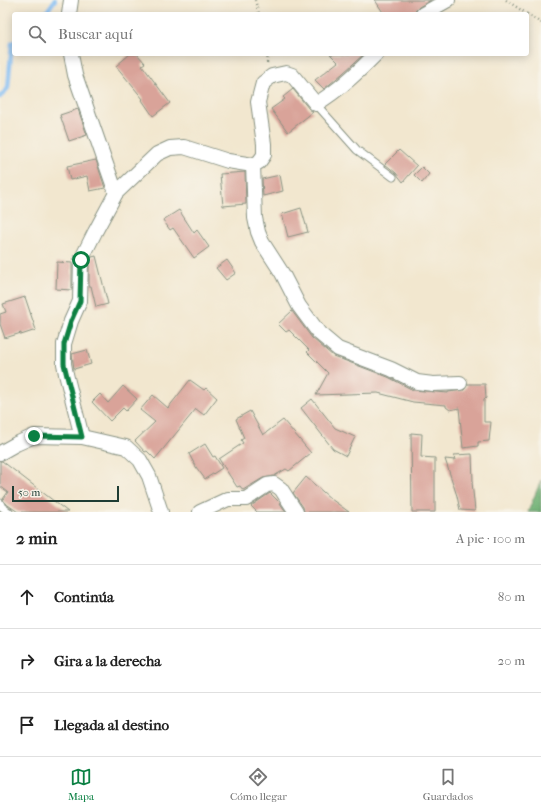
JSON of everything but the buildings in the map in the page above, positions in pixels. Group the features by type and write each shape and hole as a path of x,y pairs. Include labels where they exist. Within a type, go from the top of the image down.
{"street":[{"path":"69,12 71,0"},
{"path":"427,12 448,0"},
{"path":"71,56 75,75 116,193"},
{"path":"82,437 64,364 64,344 71,321 80,301 81,260 116,193 157,154 170,148 184,147 228,161 253,165 259,162 264,155 264,144 258,102 263,83 272,76 286,73 292,75 316,104 357,74 374,56"},
{"path":"253,165 255,218 258,232 262,242 282,274 299,306 319,333 338,349 391,369 417,382 433,384 460,383"},
{"path":"0,454 16,444 34,436 82,437 126,447 140,460 149,476 161,512"},
{"path":"200,512 228,499 246,499 267,485 274,484 281,489 296,512"}],"lane":[{"path":"316,104 357,150 393,177"},
{"path":"0,503 2,507 9,512"}],"path":[{"path":"255,0 258,12"},
{"path":"506,0 524,12"},
{"path":"529,15 541,23"}],"green space":[{"path":"541,480 541,512 528,512"}],"waterway":[{"path":"46,12 55,0"},
{"path":"0,97 8,88 12,43"}],"route":[{"path":"34,436 82,437 64,364 64,344 71,321 80,301 81,260"}]}
